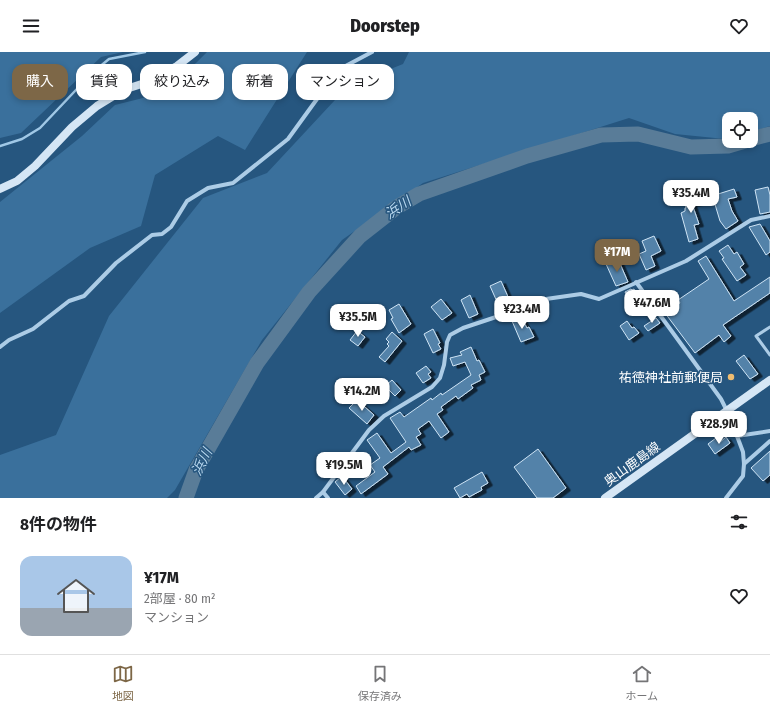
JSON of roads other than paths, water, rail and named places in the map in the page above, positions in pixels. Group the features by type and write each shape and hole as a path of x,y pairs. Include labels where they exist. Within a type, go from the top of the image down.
{"street":[{"path":"0,189 17,181 36,166 72,127 97,106 123,90 151,81 177,66 195,52"},
{"path":"0,347 9,340 33,329 69,301 84,296 116,263 152,235 162,234 171,226 187,201 208,188 233,183 288,139 338,70 372,52"},
{"path":"316,498 323,492 369,430 384,416 432,387 440,378 444,365 447,342 450,336 463,328 505,314 526,302 581,294 599,299 686,261 751,220 770,216"},
{"path":"636,282 721,399 727,411 727,419 737,436 743,452 744,464 743,476 726,498"},
{"name":"奥山鹿島線","path":"605,498 770,380"},
{"path":"737,436 770,431"},
{"path":"744,464 770,441"},
{"path":"323,492 328,498"}],"lane":[{"path":"770,327 756,336 770,355"}],"waterway":[{"path":"0,146 22,139 40,128 92,73 109,59 145,52"},
{"name":"浜川","path":"186,498 196,470 257,363 309,292 360,236 397,207 419,194 527,156 601,135 638,134 691,147 722,146"},
{"name":"浜川","path":"758,137 770,134"}],"place":[{"name":"祐徳神社前郵便局","path":"731,377"}]}
